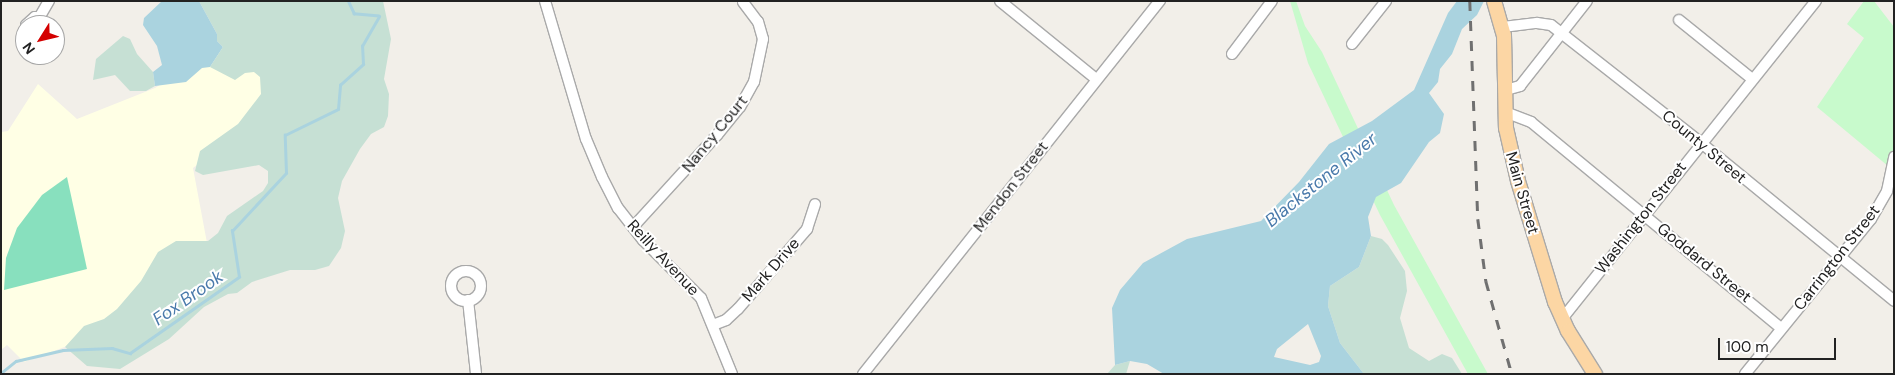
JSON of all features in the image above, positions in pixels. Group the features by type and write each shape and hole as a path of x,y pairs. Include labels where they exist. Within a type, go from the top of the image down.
{"main road":[{"name":"Main Street","path":"1494,1 1502,24 1508,142 1518,181 1562,319 1595,374"}],"street":[{"path":"44,15 49,1"},
{"name":"Reilly Avenue","path":"545,1 592,155 618,208 693,288 713,325 732,374"},
{"path":"1000,1 1096,79"},
{"name":"Mendon Street","path":"863,374 1160,1"},
{"path":"1232,54 1272,1"},
{"path":"1352,44 1386,1"},
{"path":"1506,90 1520,86 1587,1"},
{"name":"Nancy Court","path":"634,227 728,121 754,82 763,39 758,22 743,2"},
{"name":"Washington Street","path":"1562,319 1700,142 1813,2"},
{"path":"1678,20 1752,79"},
{"name":"County Street","path":"1502,24 1544,23 1562,34 1700,142 1894,301"},
{"name":"Goddard Street","path":"1505,112 1531,122 1781,328"},
{"name":"Carrington Street","path":"1745,374 1840,257 1881,203 1889,183 1894,157"},
{"name":"Mark Drive","path":"713,325 726,320 738,309 807,229 815,204"},
{"path":"468,300 476,374"}],"shaded area":[{"path":"199,1 383,1 391,39 384,79 389,94 388,116 384,127 371,134 360,149 342,181 338,198 345,231 341,248 329,266 315,270 290,270 252,282 237,293 228,294 204,307 169,339 120,369 87,366 65,347 84,326 104,319 117,309 141,281 158,252 176,241 208,241 218,233 227,216 263,191 268,183 268,171 259,165 203,175 195,171 200,151 238,124 261,94 260,77 254,72 245,73 235,80 210,67 223,47 217,41 217,34"},
{"path":"276,12 320,71 193,168 216,291 24,362 7,345 1,350 1,132 8,131 38,84 77,119 155,88"},
{"path":"123,36 130,39 137,54 153,72 155,86 146,91 130,91 115,75 93,80 96,59"},
{"path":"1371,236 1382,239 1388,245 1405,271 1407,291 1400,318 1409,348 1429,361 1442,354 1452,358 1462,374 1364,374 1340,343 1328,306 1330,286 1359,267"},
{"path":"1130,361 1126,374 1107,374 1115,365"}],"green space":[{"path":"1290,1 1296,1 1305,26 1322,52 1394,205 1488,374 1468,374 1380,215 1308,63"},
{"path":"1864,1 1874,1 1894,27 1894,171 1817,107 1864,38 1847,24"},
{"path":"67,177 87,269 4,290 6,258 17,228 42,195"}],"water":[{"path":"162,1 199,1 217,34 217,41 223,47 210,67 202,68 186,82 155,86 153,72 162,65 157,46 143,25 144,18"},
{"name":"Blackstone River","path":"1457,1 1484,1 1477,15 1462,29 1452,54 1440,69 1438,82 1429,93 1444,114 1440,133 1429,142 1401,183 1376,197 1368,217 1371,236 1359,267 1330,286 1328,306 1340,343 1364,374 1164,374 1147,364 1130,361 1115,365 1112,308 1120,290 1143,263 1187,239 1261,221 1299,182 1329,144 1372,121 1414,90 1448,13","holes":["1308,324 1321,356 1319,362 1310,365 1274,357 1277,349"]}],"waterway":[{"name":"Fox Brook","path":"1,373 16,361 63,350 112,348 130,353 239,277 232,231 286,173 285,135 338,109 340,85 363,64 362,46 379,16 354,14 348,1"}],"railway":[{"path":"1470,1 1478,219 1486,281 1512,374"}]}
